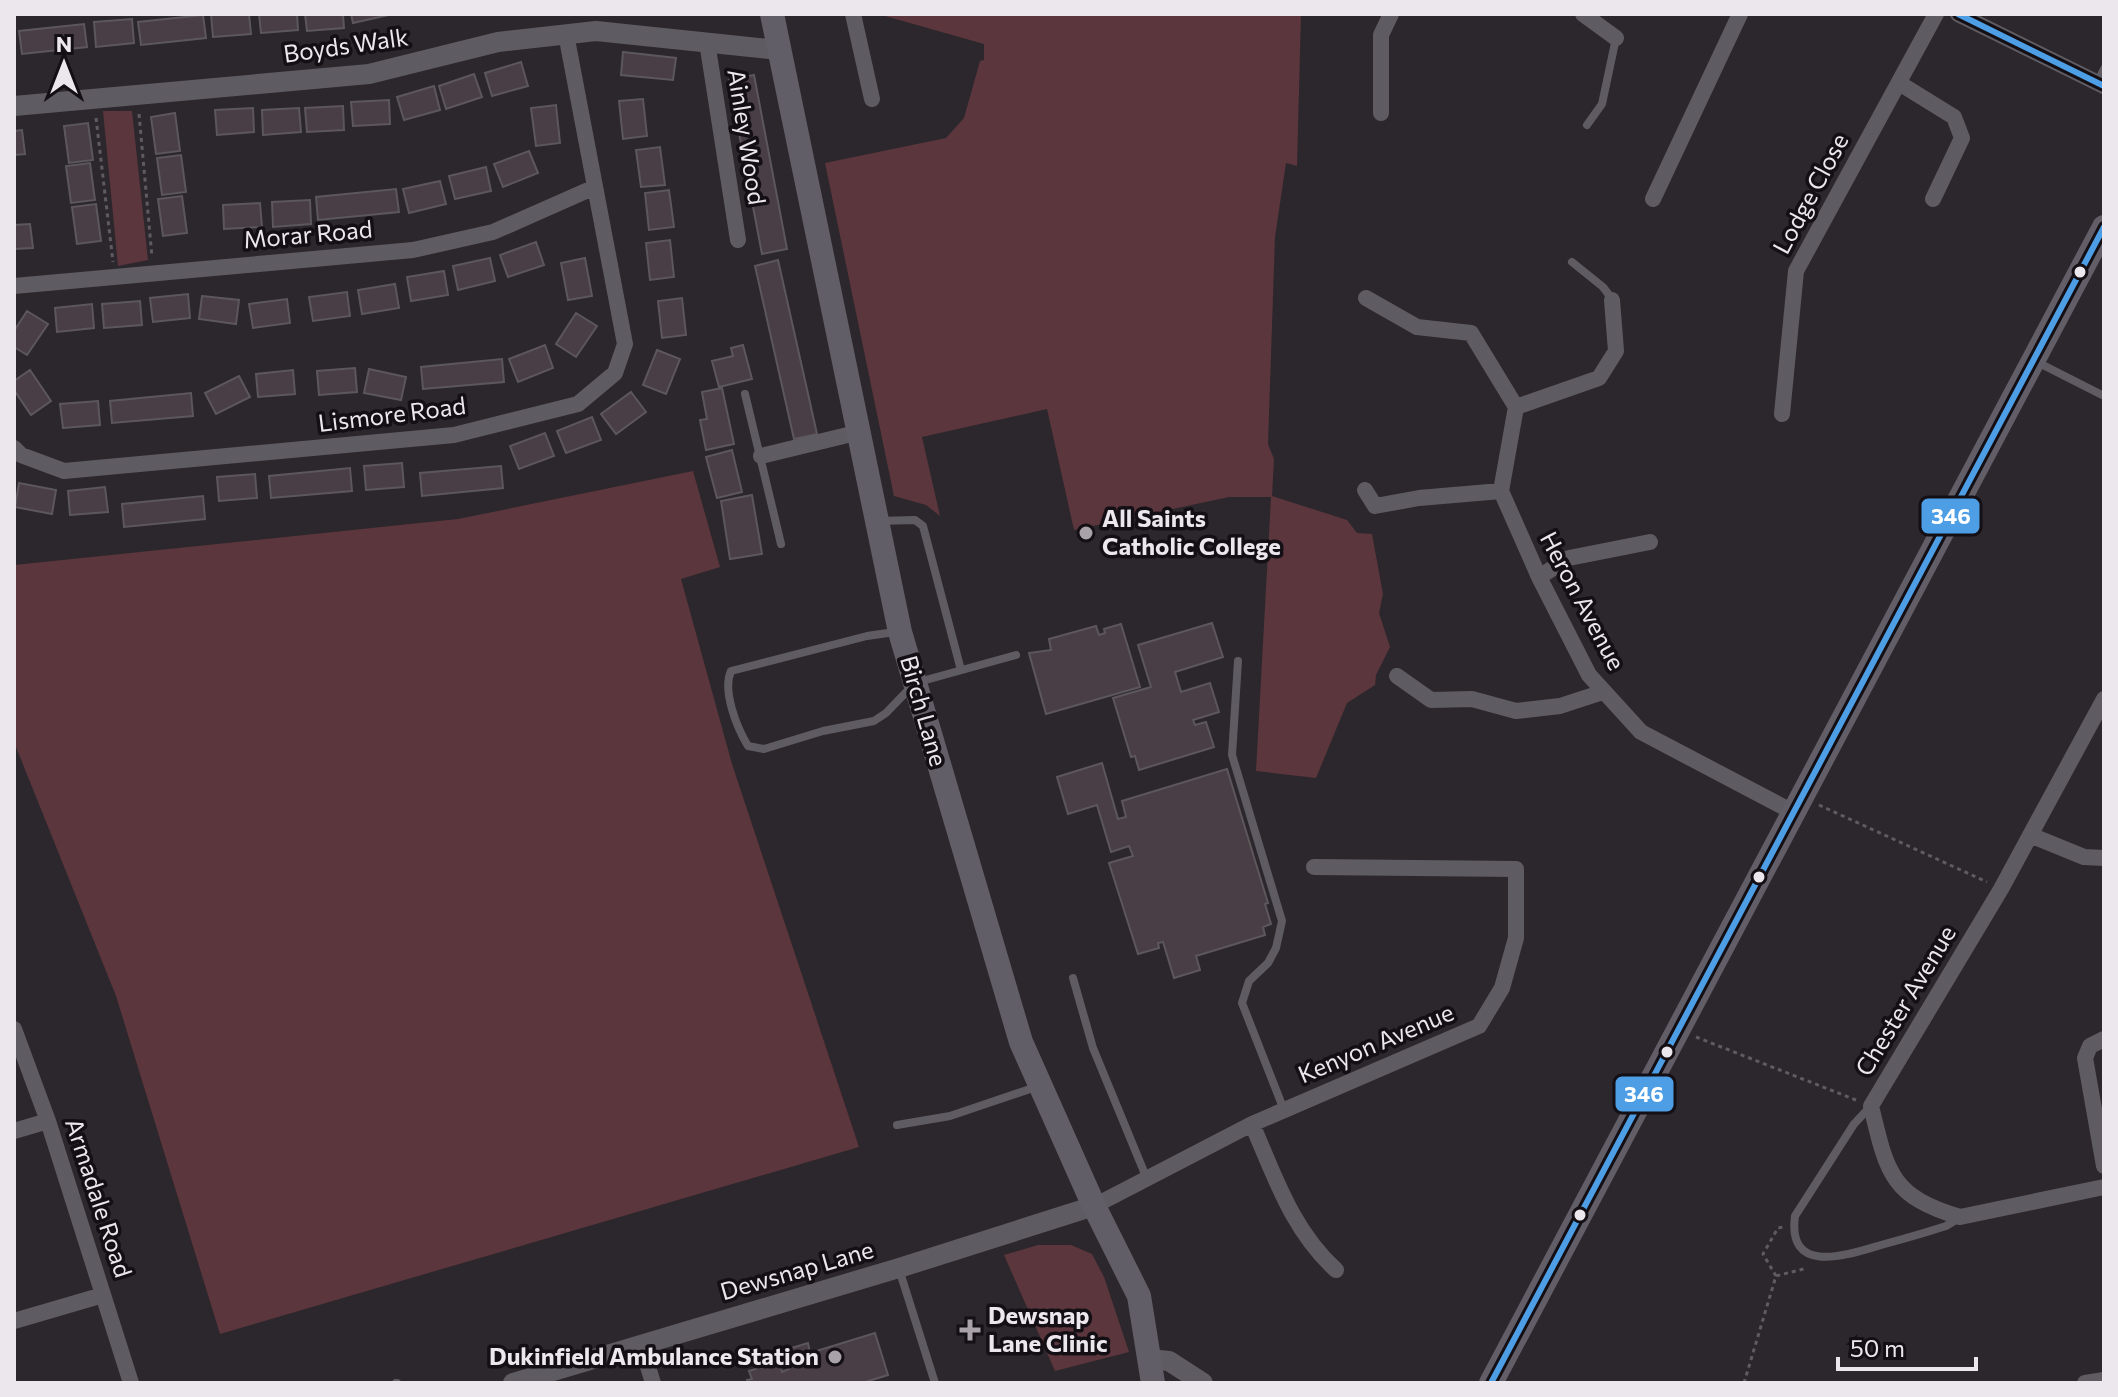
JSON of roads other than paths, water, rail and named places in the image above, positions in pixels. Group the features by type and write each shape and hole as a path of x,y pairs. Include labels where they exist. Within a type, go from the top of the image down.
{"main road":[{"name":"Birch Lane","path":"772,14 900,632 1021,1042 1094,1206 1139,1296 1151,1371"},
{"path":"1491,1383 2104,227"}],"street":[{"path":"853,14 872,99"},
{"path":"1381,113 1381,35 1391,14"},
{"path":"1583,14 1616,38"},
{"path":"1653,199 1740,14"},
{"name":"Lodge Close","path":"1782,414 1796,271 1936,14"},
{"path":"1958,14 2102,79"},
{"name":"Boyds Walk","path":"14,106 369,74 498,42 596,31 779,50"},
{"name":"Lismore Road","path":"14,448 21,455 64,471 454,435 578,404 615,373 625,344 566,34"},
{"name":"Ainley Wood","path":"707,42 738,240"},
{"path":"1899,83 1954,117 1962,138 1933,199"},
{"name":"Morar Road","path":"14,286 413,250 493,232 595,187"},
{"path":"1365,490 1375,506 1419,498 1501,491 1516,407 1471,333 1417,327 1366,298"},
{"path":"1516,407 1599,378 1616,351 1612,300"},
{"path":"761,456 860,432"},
{"name":"Heron Avenue","path":"1501,491 1539,577 1589,675 1603,692 1641,732 1797,804"},
{"path":"1539,577 1569,558 1650,542"},
{"path":"1397,676 1431,700 1472,699 1516,711 1560,706 1603,692"},
{"name":"Chester Avenue","path":"1960,1217 1920,1202 1901,1187 1890,1173 1871,1106 2001,889 2104,699"},
{"path":"2030,835 2084,857 2104,858"},
{"name":"Kenyon Avenue","path":"1094,1206 1252,1124 1479,1026 1502,988 1516,938 1516,869 1314,867"},
{"name":"Armadale Road","path":"14,1029 48,1121 131,1383"},
{"path":"2104,1039 2090,1046 2085,1058 2104,1166"},
{"path":"14,1131 48,1121"},
{"path":"1252,1124 1294,1220 1318,1254 1336,1270"},
{"path":"1960,1217 2104,1187"},
{"name":"Dewsnap Lane","path":"513,1383 899,1268 1094,1206"},
{"path":"14,1321 103,1295"},
{"path":"641,1344 653,1383"},
{"path":"1151,1371 1169,1361 1203,1383"},
{"path":"2085,1383 2104,1380"}],"lane":[{"path":"1587,125 1602,104 1616,38"},
{"path":"1572,262 1603,287 1612,300"},
{"path":"2033,360 2104,396"},
{"path":"745,394 781,544"},
{"path":"877,521 915,520 923,526 961,670"},
{"path":"900,632 867,636 731,671 728,689 748,746 764,749 823,731 874,721 915,683 1016,655"},
{"path":"1238,661 1232,755 1282,921 1276,948 1268,963 1249,981 1242,1003 1284,1110"},
{"path":"1073,978 1093,1048 1147,1179"},
{"path":"897,1125 950,1116 1041,1085"},
{"path":"1871,1106 1854,1124 1795,1216 1797,1243 1814,1255 1838,1257 1946,1226 1960,1217"},
{"path":"899,1268 935,1383"}],"place":[{"name":"All Saints Catholic College","path":"1086,533"},
{"name":"Dewsnap Lane Clinic","path":"970,1330"},
{"name":"Dukinfield Ambulance Station","path":"835,1357"}]}
